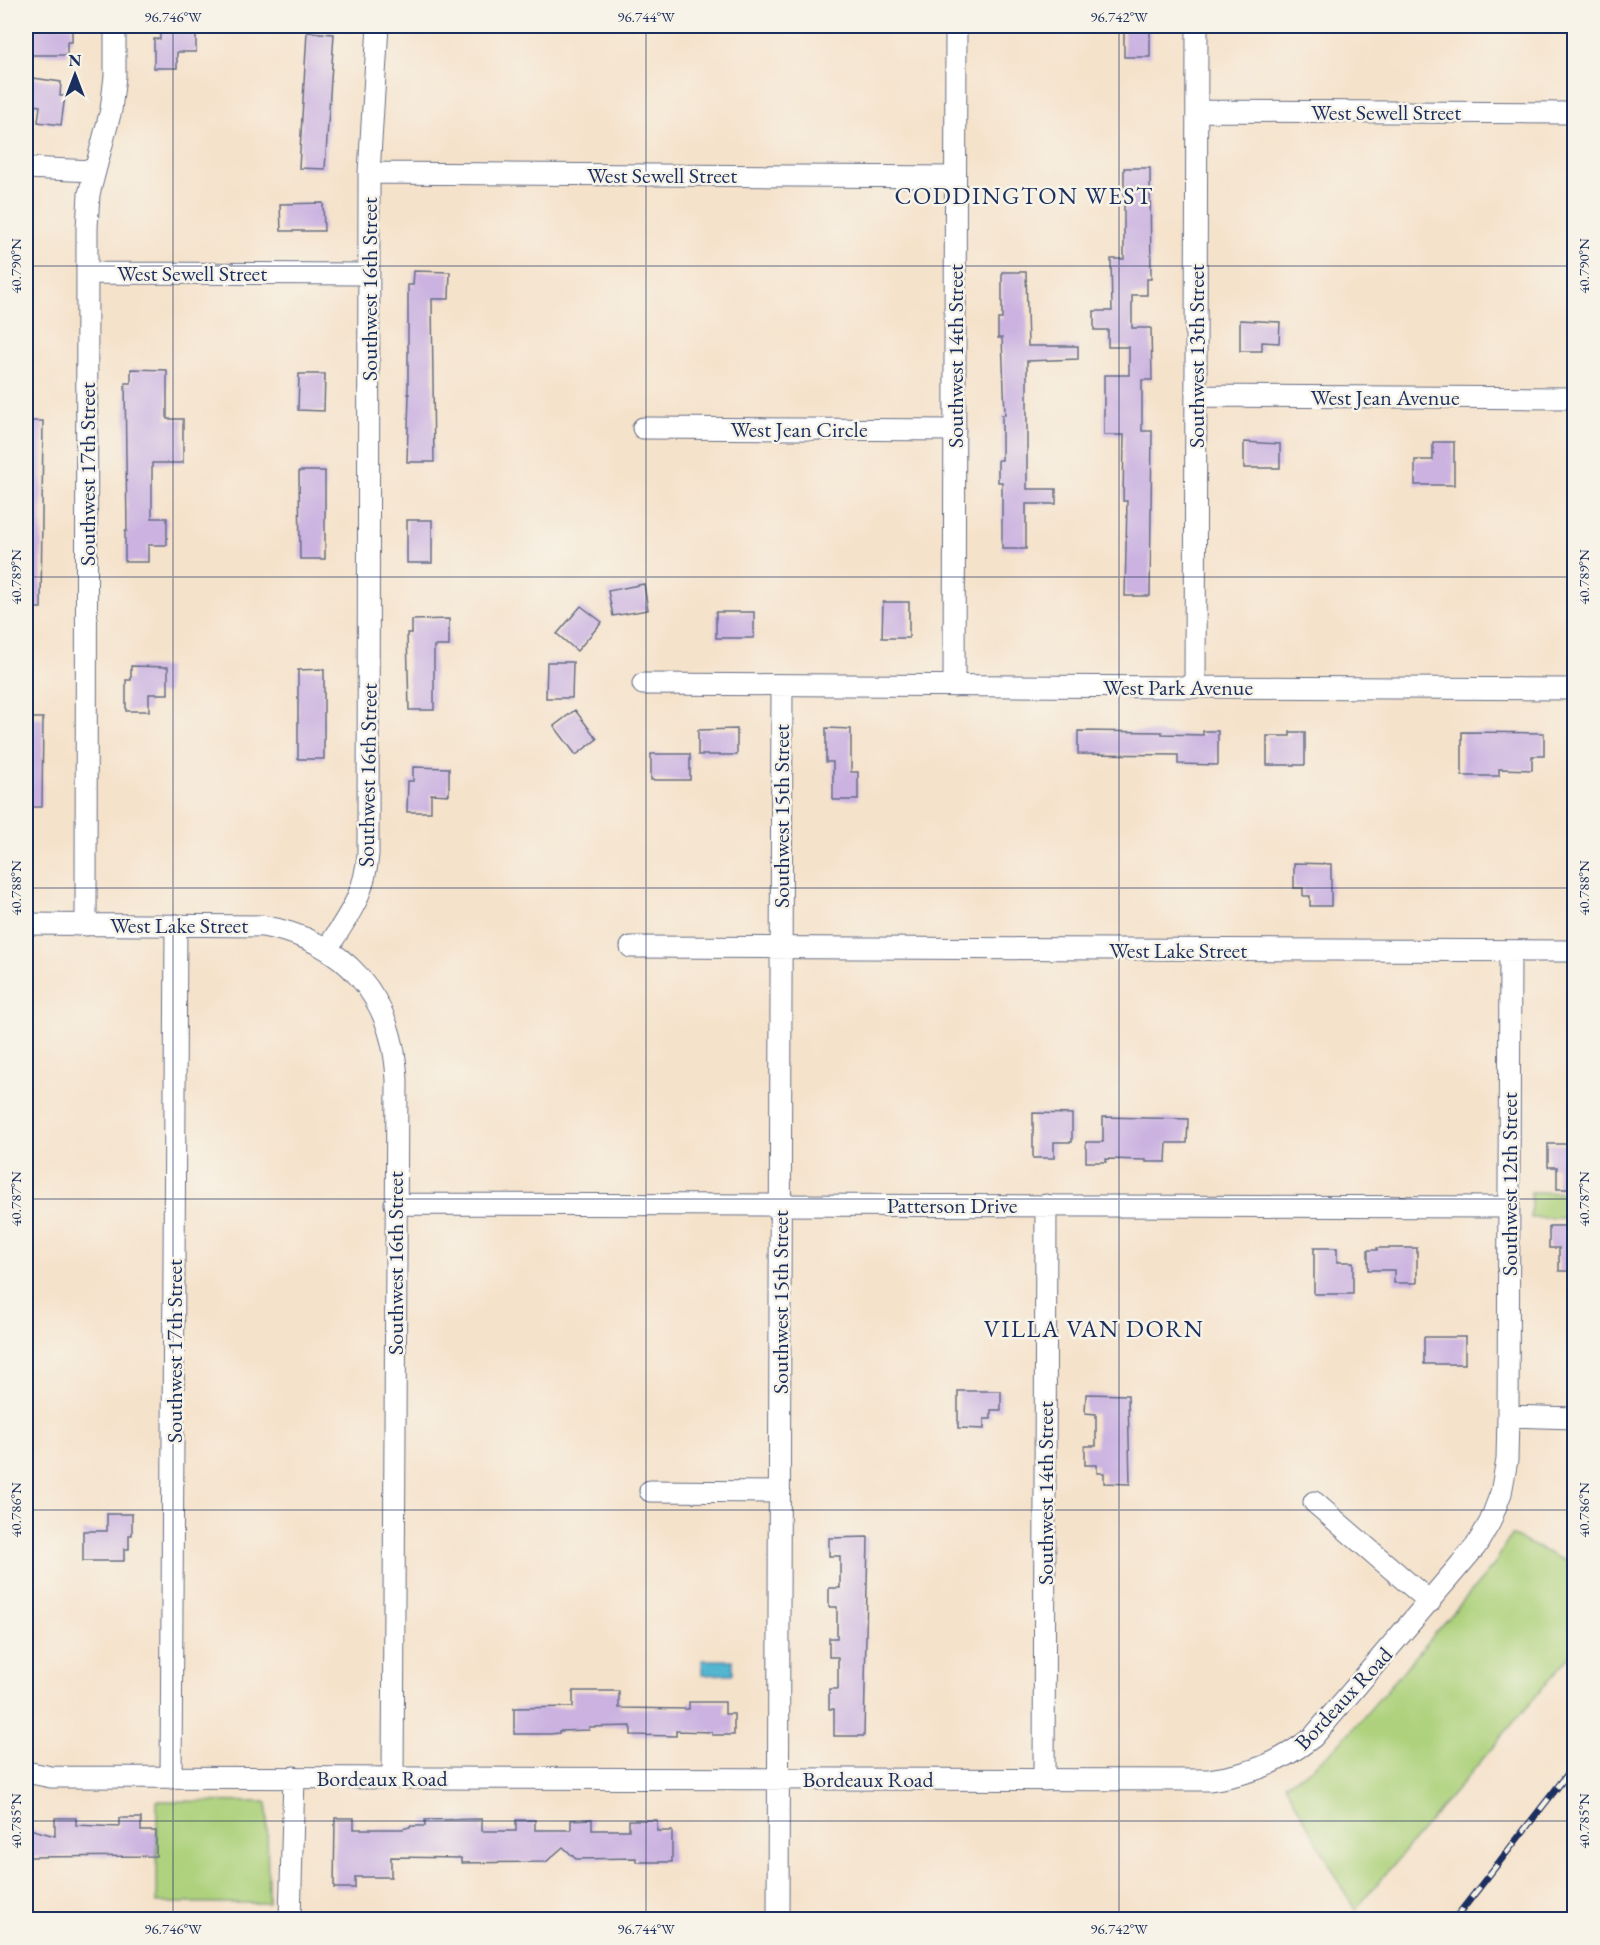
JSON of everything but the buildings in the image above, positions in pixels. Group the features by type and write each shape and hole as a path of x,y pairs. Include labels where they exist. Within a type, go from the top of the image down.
{"street":[{"name":"Southwest 17th Street","path":"86,925 89,194 111,110 115,76 115,26"},
{"name":"Southwest 16th Street","path":"378,26 369,173 368,854 367,871 357,901 327,949 354,970 370,990 391,1036 396,1062 393,1778"},
{"name":"Southwest 14th Street","path":"954,686 956,26"},
{"name":"Southwest 13th Street","path":"1195,687 1197,26"},
{"name":"West Sewell Street","path":"1197,111 1575,113"},
{"path":"26,168 94,171"},
{"name":"West Sewell Street","path":"369,173 955,177"},
{"name":"West Sewell Street","path":"87,273 369,274"},
{"name":"West Jean Avenue","path":"1196,396 1575,398"},
{"name":"West Jean Circle","path":"643,428 955,430"},
{"name":"West Park Avenue","path":"643,684 1575,689"},
{"name":"Southwest 15th Street","path":"778,1920 782,685"},
{"name":"West Lake Street","path":"26,924 262,926 303,937 327,949"},
{"name":"Southwest 17th Street","path":"171,1778 176,925"},
{"name":"West Lake Street","path":"631,947 1575,951"},
{"name":"Southwest 12th Street","path":"1508,1416 1510,951"},
{"name":"Patterson Drive","path":"395,1204 1509,1207"},
{"name":"Southwest 14th Street","path":"1044,1780 1046,1205"},
{"path":"1508,1416 1575,1418"},
{"name":"Bordeaux Road","path":"26,1772 51,1777 171,1778 1209,1780 1237,1776 1264,1768 1291,1754 1313,1737 1466,1559 1490,1522 1501,1493 1507,1460 1508,1416"},
{"path":"650,1491 780,1492"},
{"path":"1314,1502 1430,1602"},
{"path":"290,1920 294,1777"}],"green space":[{"path":"1531,1192 1574,1193 1574,1218 1531,1218"},
{"path":"1511,1535 1574,1565 1574,1651 1355,1910 1285,1784 1305,1773 1329,1754 1360,1721 1494,1565"},
{"path":"157,1801 267,1802 268,1903 157,1903"}],"water":[{"path":"702,1660 733,1660 733,1674 702,1675"}],"railway":[{"path":"1454,1920 1574,1766"}],"district":[{"name":"CODDINGTON WEST","path":"1024,196"},
{"name":"VILLA VAN DORN","path":"1094,1329"}]}
